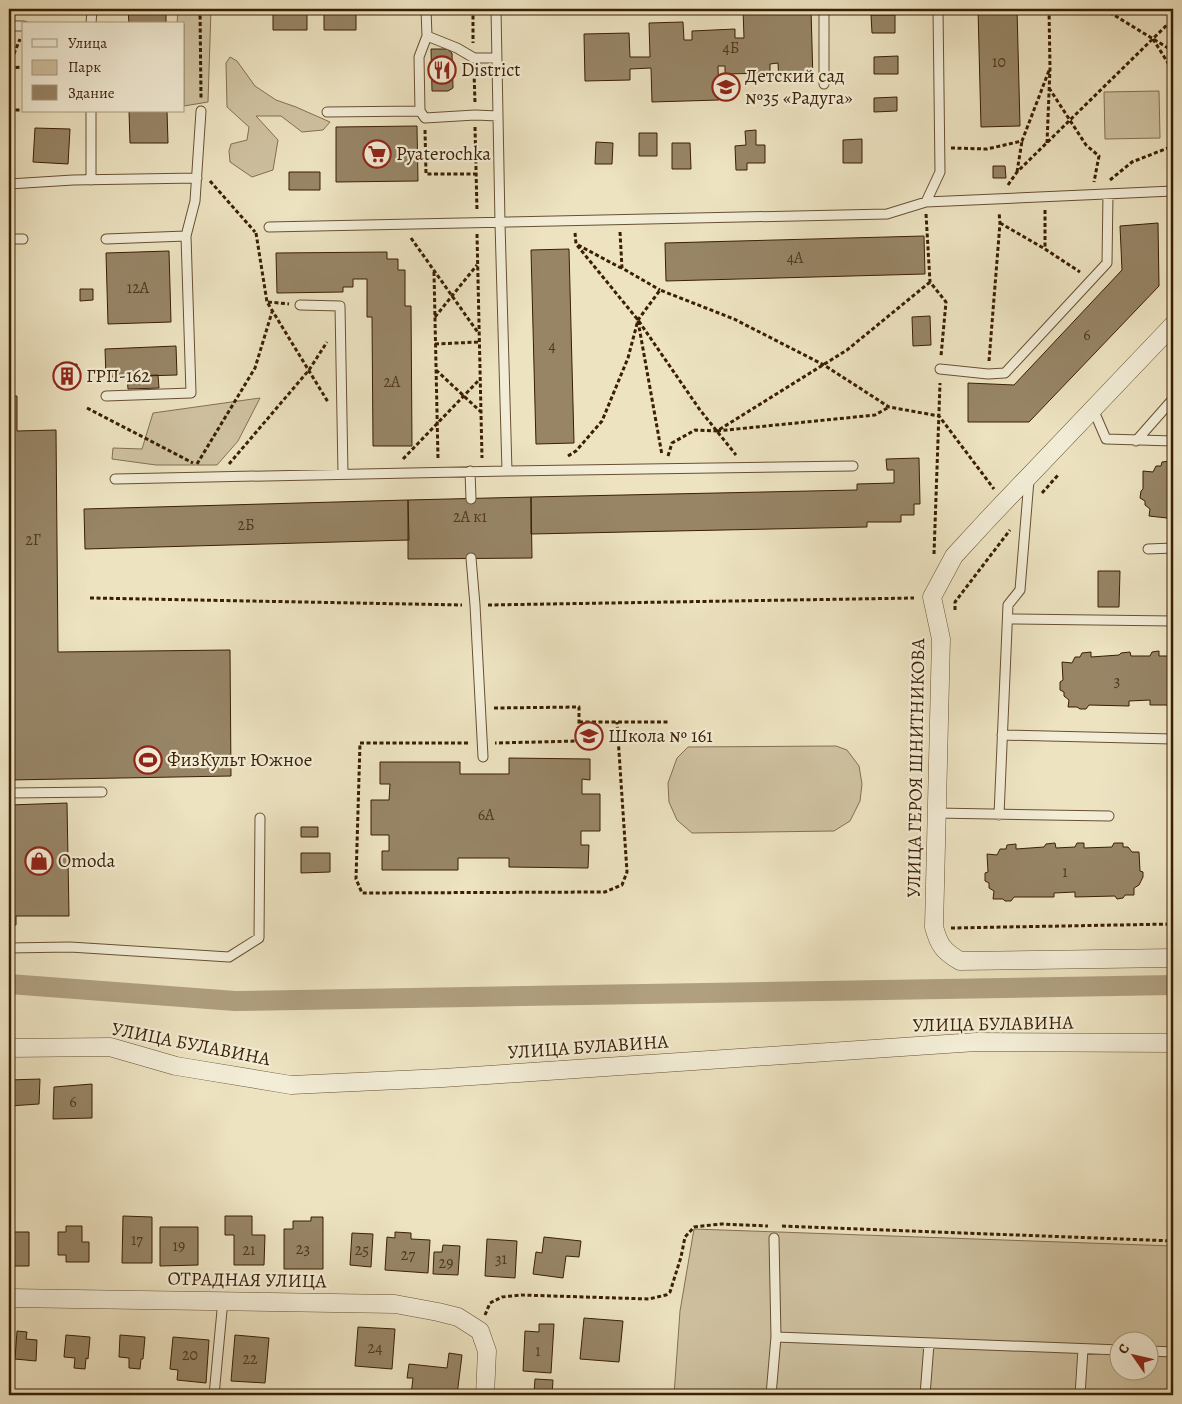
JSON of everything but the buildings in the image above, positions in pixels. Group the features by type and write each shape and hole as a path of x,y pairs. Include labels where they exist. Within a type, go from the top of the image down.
{"street":[{"path":"932,597 954,556 1173,325"},
{"name":"УЛИЦА ГЕРОЯ ШНИТНИКОВА","path":"932,597 941,639 934,927 938,942 947,953 960,960 1173,958"},
{"name":"УЛИЦА БУЛАВИНА","path":"9,1048 110,1047 176,1066 290,1085 443,1078 976,1042 1173,1043"},
{"name":"ОТРАДНАЯ УЛИЦА","path":"9,1298 395,1304 458,1317 480,1331"},
{"path":"480,1331 486,1351 485,1395"}],"lane":[{"path":"91,22 92,9"},
{"path":"422,114 419,57 427,36 426,9"},
{"path":"496,9 507,471"},
{"path":"824,9 824,84"},
{"path":"926,202 940,172 938,9"},
{"path":"9,26 22,26"},
{"path":"427,36 457,48 474,58 497,58"},
{"path":"106,396 191,393 186,236 195,201 201,111"},
{"path":"91,112 92,180"},
{"path":"327,112 498,116"},
{"path":"9,184 197,178"},
{"path":"269,227 887,214 926,202 1173,191"},
{"path":"940,369 988,374 1005,373 1107,263 1108,194"},
{"path":"106,239 186,236"},
{"path":"9,239 23,239"},
{"path":"300,305 340,306 343,474"},
{"path":"1136,441 1173,399"},
{"path":"1093,409 1106,440 1173,441"},
{"path":"114,479 470,471 853,466"},
{"path":"470,471 471,499"},
{"path":"999,815 1008,605 1020,590 1029,476"},
{"path":"1148,549 1173,548"},
{"path":"471,558 476,605 483,756"},
{"path":"1008,619 1173,621"},
{"path":"1002,735 1173,740"},
{"path":"9,793 102,792"},
{"path":"937,813 1109,816"},
{"path":"9,948 70,947 229,957 259,938 260,818"},
{"path":"771,1395 776,1337 774,1238"},
{"path":"214,1395 223,1300"},
{"path":"776,1337 1110,1350"},
{"path":"925,1395 929,1344"},
{"path":"1080,1395 1083,1349"},
{"path":"1160,1351 1173,1352"}],"path":[{"path":"200,9 201,111"},
{"path":"473,9 482,471"},
{"path":"1047,143 1050,68 1049,9"},
{"path":"1104,9 1173,51"},
{"path":"988,374 1000,223 998,198 1017,172 1173,19"},
{"path":"21,36 9,67 22,67"},
{"path":"1153,38 1173,71"},
{"path":"1017,172 1022,141 1050,68"},
{"path":"1049,88 1086,145 1099,156 1092,194"},
{"path":"9,110 22,110"},
{"path":"422,114 426,174 476,174"},
{"path":"940,148 987,149 1022,141"},
{"path":"1092,194 1132,162 1173,146"},
{"path":"198,167 256,233 267,302 342,425"},
{"path":"1045,249 1046,196"},
{"path":"926,202 930,282 946,302 940,369 934,555"},
{"path":"620,220 622,268"},
{"path":"575,221 576,244 638,320 700,410 746,467"},
{"path":"1000,223 1045,249 1091,280"},
{"path":"402,225 479,334"},
{"path":"256,233 269,227"},
{"path":"576,244 660,290 734,319 824,365 889,407 938,416 1004,502"},
{"path":"435,317 478,264"},
{"path":"434,272 438,472"},
{"path":"717,431 847,350 930,282"},
{"path":"550,470 576,451 602,421 628,358 638,320 660,290"},
{"path":"267,302 300,305"},
{"path":"188,477 255,368 272,311"},
{"path":"638,320 664,468"},
{"path":"87,408 218,477 308,370 340,323"},
{"path":"435,344 479,342"},
{"path":"436,370 481,412"},
{"path":"390,473 480,379"},
{"path":"664,468 672,443 695,430 717,431 875,415 889,407"},
{"path":"955,611 955,602 1027,508 1061,472"},
{"path":"90,598 476,605 932,597"},
{"path":"481,709 579,707 579,741 360,743 356,879 362,893 605,892 622,885 628,872 617,722"},
{"path":"579,722 668,722"},
{"path":"934,927 1173,924"},
{"path":"480,1331 490,1303 502,1297 521,1295 649,1299 666,1296 670,1292 682,1256 684,1237 694,1227 721,1224 770,1226"},
{"path":"780,1226 1173,1241"}],"green space":[{"path":"178,9 211,9 208,102 185,106 185,22 177,22"},
{"path":"230,57 237,61 255,86 276,100 330,122 323,130 302,132 281,116 256,116 278,140 273,170 252,177 230,162 229,151 231,144 247,140 249,127 227,107 226,63"},
{"path":"1159,91 1160,138 1105,139 1104,92"},
{"path":"260,398 238,441 217,465 156,465 112,459 113,448 142,449 153,413"},
{"path":"836,746 847,750 859,766 862,784 860,801 850,821 834,831 692,833 677,820 669,802 668,783 677,758 688,747"},
{"path":"694,1229 1173,1246 1173,1395 674,1395 680,1311"}],"waterway":[{"path":"9,984 235,1001 1173,985"}],"place":[{"name":"District","path":"442,70"},
{"name":"Детский сад №35 «Радуга»","path":"726,87"},
{"name":"Pyaterochka","path":"377,154"},
{"name":"ГРП-162","path":"67,376"},
{"name":"Школа № 161","path":"589,736"},
{"name":"ФизКульт Южное","path":"148,760"},
{"name":"Omoda","path":"39,861"}]}
